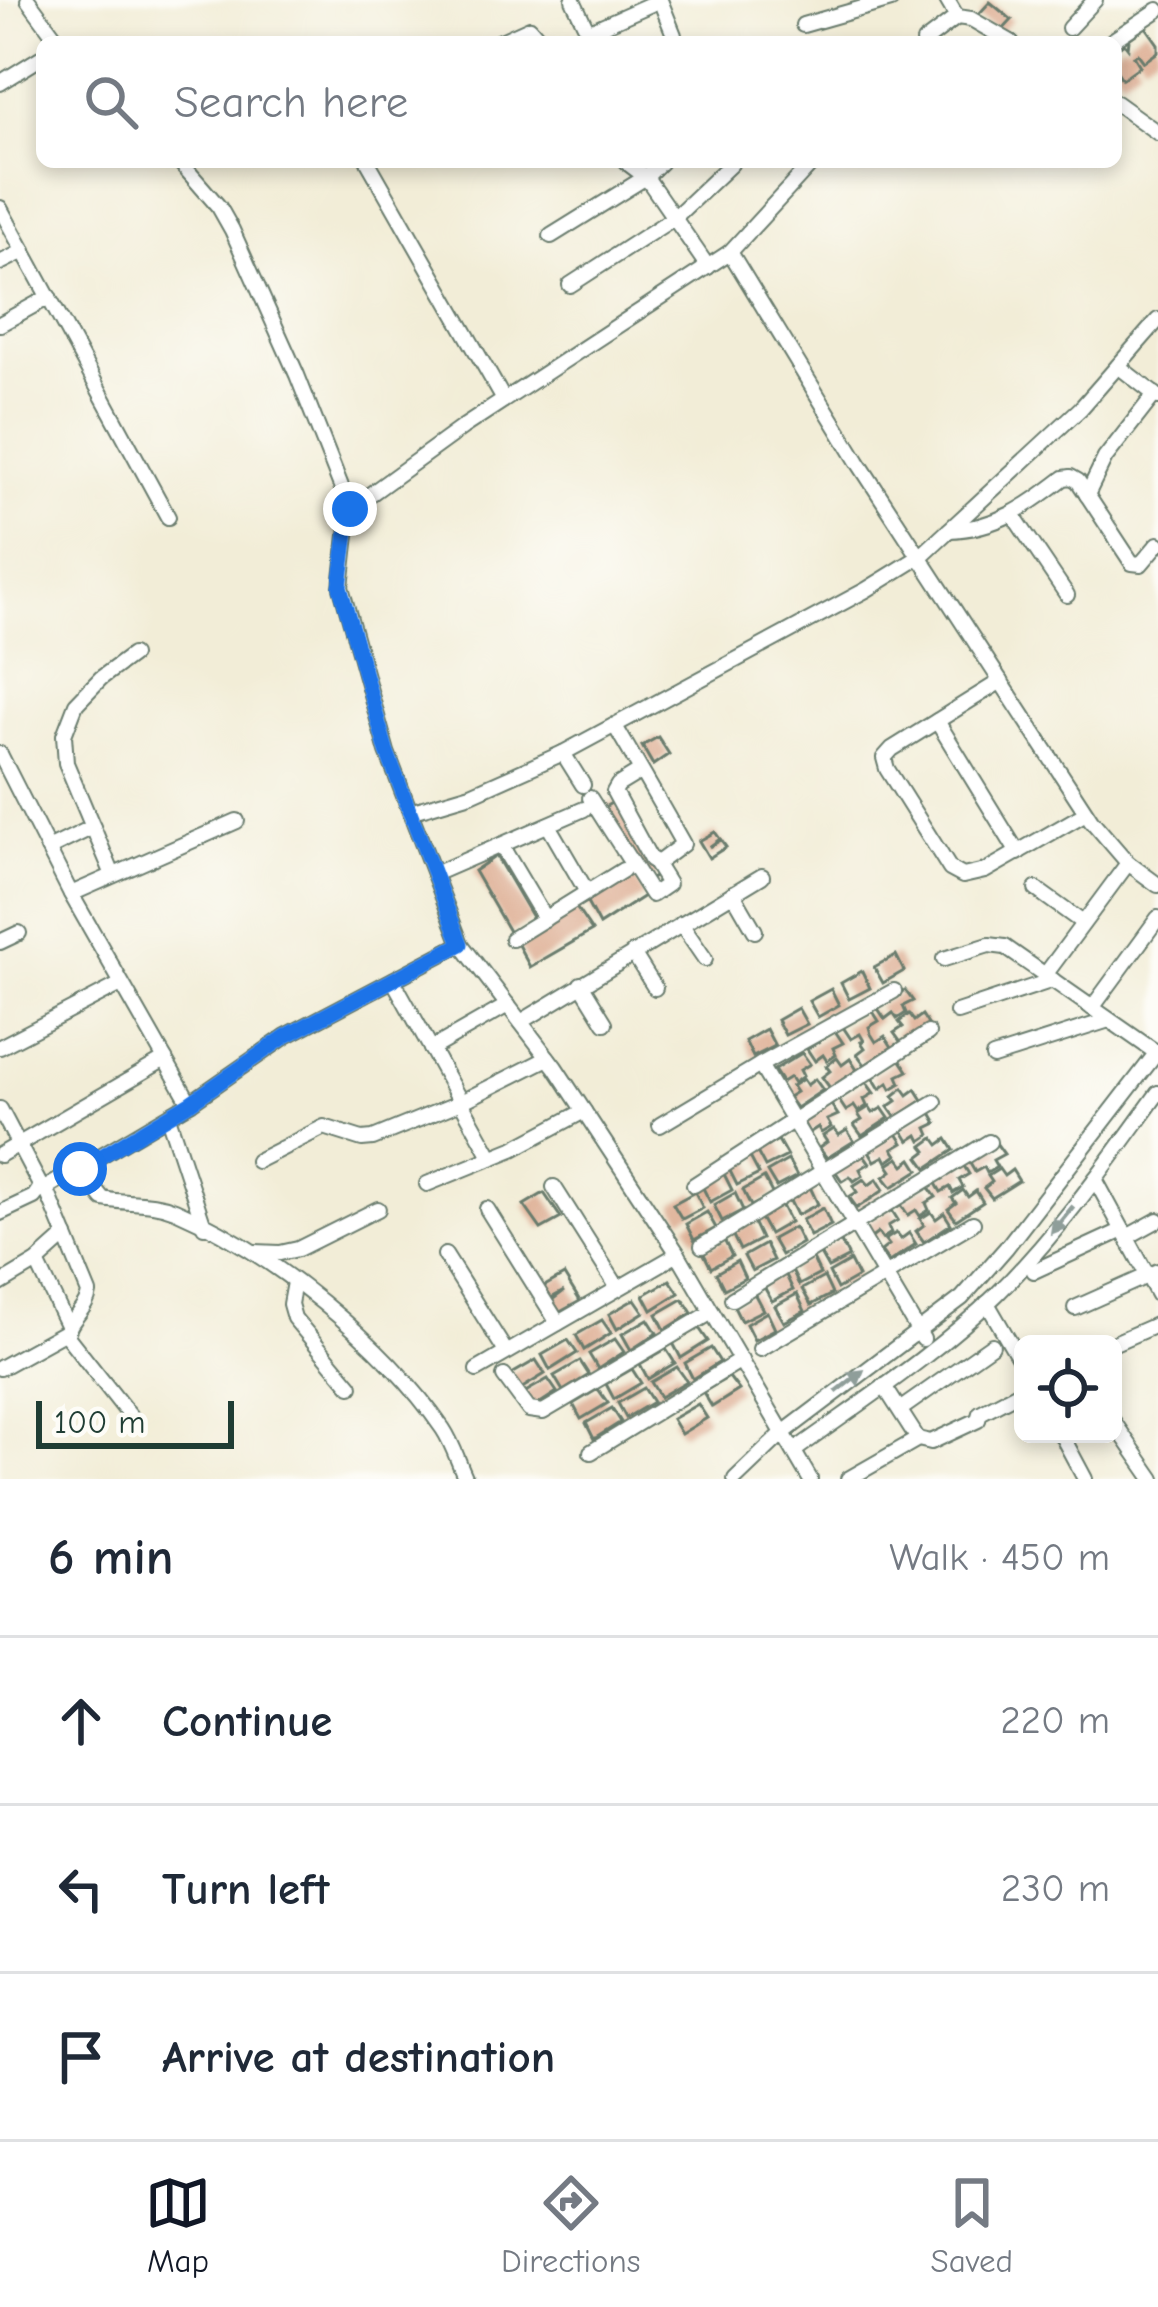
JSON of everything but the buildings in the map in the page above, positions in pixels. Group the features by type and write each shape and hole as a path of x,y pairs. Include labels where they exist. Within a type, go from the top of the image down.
{"street":[{"path":"28,0 55,36"},
{"path":"574,0 591,36"},
{"path":"593,36 660,0 674,35"},
{"path":"803,26 891,0"},
{"path":"946,0 957,17"},
{"path":"1070,28 1095,0"},
{"path":"1119,36 1158,10"},
{"path":"932,36 957,17 971,19 1001,36"},
{"path":"511,36 530,28 537,36"},
{"path":"0,83 36,61"},
{"path":"1122,108 1158,133"},
{"path":"185,168 219,207 240,245 350,509 340,587 387,752 461,944 548,1058 678,1254 810,1479"},
{"path":"371,168 504,400"},
{"path":"634,168 646,177 708,267"},
{"path":"551,236 655,168"},
{"path":"569,285 675,217 727,168"},
{"path":"350,509 504,400 730,252 807,168"},
{"path":"0,208 168,517"},
{"path":"0,263 23,251"},
{"path":"730,252 858,462 1086,813 1128,863 1158,885"},
{"path":"0,324 49,297"},
{"path":"410,812 471,794 563,753 921,556 1081,408 1157,322"},
{"path":"1087,495 1106,458 1156,395 1118,366"},
{"path":"949,530 981,527 1013,515 1068,477 1078,481 1132,563 1142,565 1158,544"},
{"path":"1013,515 1067,595"},
{"path":"113,875 66,763 64,735 76,704 131,655"},
{"path":"1001,681 886,754 887,769 950,869 971,876 985,872 1086,813"},
{"path":"937,721 1018,853"},
{"path":"615,726 683,844 656,863"},
{"path":"563,753 586,797 652,895 668,884 614,792 641,771"},
{"path":"0,754 70,894 190,1103"},
{"path":"434,874 548,825 586,797"},
{"path":"70,894 237,821"},
{"path":"548,825 587,892"},
{"path":"48,849 92,827"},
{"path":"502,845 545,919"},
{"path":"957,1012 1049,978 1128,863"},
{"path":"512,938 623,870"},
{"path":"521,1022 762,876"},
{"path":"1036,889 1083,923"},
{"path":"733,893 755,931"},
{"path":"1092,1008 1158,918"},
{"path":"681,924 705,959"},
{"path":"0,942 19,933"},
{"path":"0,1213 168,1117 286,1036 461,944"},
{"path":"735,1479 783,1433 962,1298 1157,1052 998,944 944,959"},
{"path":"633,953 655,988"},
{"path":"393,980 492,1158"},
{"path":"0,1047 121,983"},
{"path":"581,984 605,1023"},
{"path":"660,1125 894,991"},
{"path":"431,1048 508,1005"},
{"path":"993,1058 1109,1020"},
{"path":"694,1185 928,1033"},
{"path":"257,1161 319,1129 367,1140 461,1102 548,1058"},
{"path":"0,1155 165,1059"},
{"path":"760,1065 930,1351"},
{"path":"794,1451 987,1304 1030,1259 1158,1094"},
{"path":"702,1246 935,1102"},
{"path":"0,1109 66,1236 89,1297 68,1329 0,1368"},
{"path":"427,1184 492,1158 584,1111"},
{"path":"168,1117 204,1226"},
{"path":"732,1300 989,1142"},
{"path":"80,1169 103,1199 173,1209 254,1252 294,1282 398,1374 445,1431 466,1479"},
{"path":"1095,1179 1153,1273 1158,1295"},
{"path":"554,1187 618,1288"},
{"path":"487,1209 558,1323"},
{"path":"254,1252 298,1249 378,1210"},
{"path":"1034,1271 1158,1220"},
{"path":"760,1349 973,1223"},
{"path":"0,1283 38,1262 66,1236"},
{"path":"477,1370 678,1254"},
{"path":"446,1255 506,1352"},
{"path":"38,1262 70,1341 130,1416"},
{"path":"1075,1308 1153,1273"},
{"path":"294,1282 290,1304 294,1318 351,1387"},
{"path":"987,1304 1014,1350"},
{"path":"504,1376 529,1410 543,1412 712,1312"},
{"path":"1122,1340 1158,1324"},
{"path":"901,1409 992,1345"},
{"path":"591,1452 741,1360"},
{"path":"884,1386 919,1439"},
{"path":"848,1479 919,1439 931,1442 977,1420 980,1413 1014,1395"},
{"path":"1122,1433 1153,1479"},
{"path":"1066,1443 1085,1479"}],"route":[{"path":"80,1169 190,1103 286,1036 461,944 387,752 340,587 350,509"}]}
